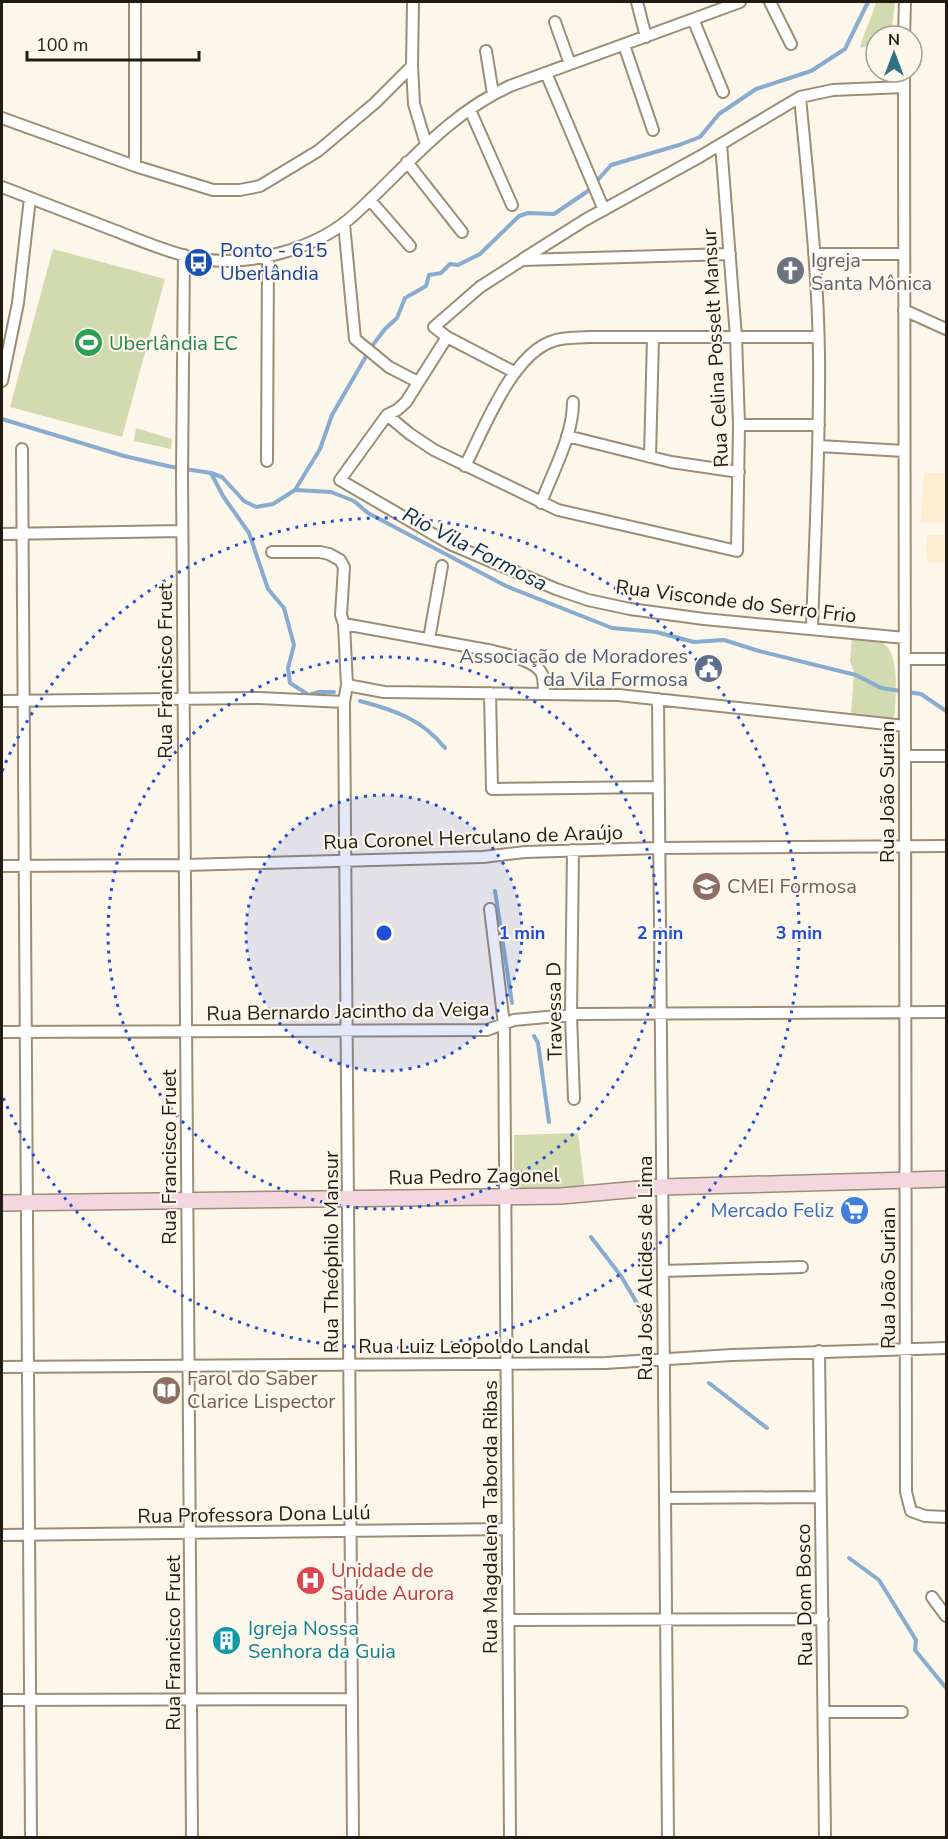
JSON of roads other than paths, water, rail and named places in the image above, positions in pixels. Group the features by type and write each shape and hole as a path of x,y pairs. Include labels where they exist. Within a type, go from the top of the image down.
{"street":[{"path":"135,2 135,166"},
{"path":"413,2 412,66 415,110 426,144"},
{"path":"637,2 646,37"},
{"path":"2,187 184,255 218,260 268,255 307,244 344,224 426,144 493,94 740,2"},
{"path":"770,2 791,44"},
{"path":"904,24 905,2"},
{"path":"693,19 723,92"},
{"path":"555,22 570,64"},
{"path":"624,45 653,130"},
{"path":"486,51 493,94"},
{"path":"2,118 135,166 213,190 240,190 260,186 318,151 375,103 412,66"},
{"path":"546,73 604,210"},
{"path":"514,372 447,337 434,327 480,287 522,260 800,97 833,90 904,87"},
{"name":"Rua João Surian","path":"904,87 906,1483 907,1499 911,1511 925,1516 946,1517"},
{"path":"800,97 814,254 818,337 819,446 812,628"},
{"path":"470,110 512,205"},
{"name":"Rua Celina Posselt Mansur","path":"541,503 572,514 737,551 739,425 736,337 721,144"},
{"path":"407,162 462,232"},
{"path":"2,381 19,291 30,198"},
{"path":"370,200 410,246"},
{"path":"344,224 355,339 389,367 418,382"},
{"path":"522,260 730,254"},
{"path":"814,254 904,254"},
{"name":"Rua Francisco Fruet","path":"184,255 182,531 192,1838"},
{"path":"267,461 268,255"},
{"path":"904,310 946,329"},
{"path":"447,337 403,406 387,415 420,441 465,466 541,503 567,436 573,402"},
{"path":"650,457 653,337"},
{"path":"465,466 514,372 533,351 552,341 573,338 818,337"},
{"name":"Rua Visconde do Serro Frio","path":"387,415 340,480 450,544 568,594 608,605 654,612 905,638"},
{"path":"739,425 819,425"},
{"path":"567,436 680,464 739,472"},
{"path":"819,446 904,451"},
{"path":"22,449 31,1838"},
{"path":"2,534 182,531"},
{"name":"Rua Theóphilo Mansur","path":"272,552 320,552 340,560 344,567 341,615 344,624 346,694 353,1838"},
{"path":"429,639 442,566"},
{"path":"344,624 493,651 526,661 541,671 544,694"},
{"path":"905,659 946,658"},
{"path":"2,701 259,698 378,692 618,695 905,726"},
{"path":"489,693 492,789 658,787"},
{"name":"Rua José Alcides de Lima","path":"658,699 668,1838"},
{"path":"905,756 946,756"},
{"name":"Rua Coronel Herculano de Araújo","path":"2,866 185,866 483,857 525,852 659,848 946,846"},
{"name":"Travessa D","path":"573,850 571,1015 574,1100"},
{"name":"Rua Magdalena Taborda Ribas","path":"490,909 504,1024 510,1838"},
{"name":"Rua Bernardo Jacintho da Veiga","path":"2,1032 487,1030 514,1020 571,1015 946,1012"},
{"name":"Rua Pedro Zagonel","path":"2,1203 584,1195 662,1187 946,1179"},
{"path":"663,1271 802,1267"},
{"name":"Rua Luiz Leopoldo Landal","path":"2,1367 605,1363 819,1351 946,1348"},
{"name":"Rua Dom Bosco","path":"819,1351 825,1838"},
{"path":"665,1498 821,1497"},
{"name":"Rua Professora Dona Lulú","path":"2,1535 508,1529"},
{"path":"932,1596 946,1616"},
{"path":"508,1620 822,1618"},
{"path":"2,1700 352,1698"},
{"path":"824,1712 902,1712"}],"waterway":[{"path":"295,490 320,449 332,415 372,346 397,318 405,298 426,286 429,275 441,273 450,264 458,265 480,254 519,216 528,213 554,214 588,191 611,165 700,137 719,114 756,89 811,71 845,49 868,2"},
{"name":"Rio Vila Formosa","path":"2,419 124,456 211,473 222,477 244,501 256,507 273,504 295,490 331,492 354,501 368,513 506,586 612,628 656,632 694,642 724,640 856,675 881,688 921,694 946,711"},
{"path":"211,473 223,496 249,533 268,589 284,608 294,645 288,668 290,683 309,695 334,692"},
{"path":"360,701 407,717 427,730 445,748"},
{"path":"495,891 512,1003"},
{"path":"534,1036 538,1043 549,1122"},
{"path":"591,1237 621,1276 648,1322"},
{"path":"709,1383 767,1428"},
{"path":"849,1558 879,1580 916,1640 915,1650 946,1688"}],"place":[{"name":"Ponto - 615 Uberlândia","path":"199,262"},
{"name":"Igreja Santa Mônica","path":"790,271"},
{"name":"Uberlândia EC","path":"88,343"},
{"name":"Associação de Moradores da Vila Formosa","path":"709,668"},
{"name":"CMEI Formosa","path":"706,886"},
{"name":"Mercado Feliz","path":"855,1210"},
{"name":"Farol do Saber Clarice Lispector","path":"166,1390"},
{"name":"Unidade de Saúde Aurora","path":"310,1581"},
{"name":"Igreja Nossa Senhora da Guia","path":"227,1640"}]}
